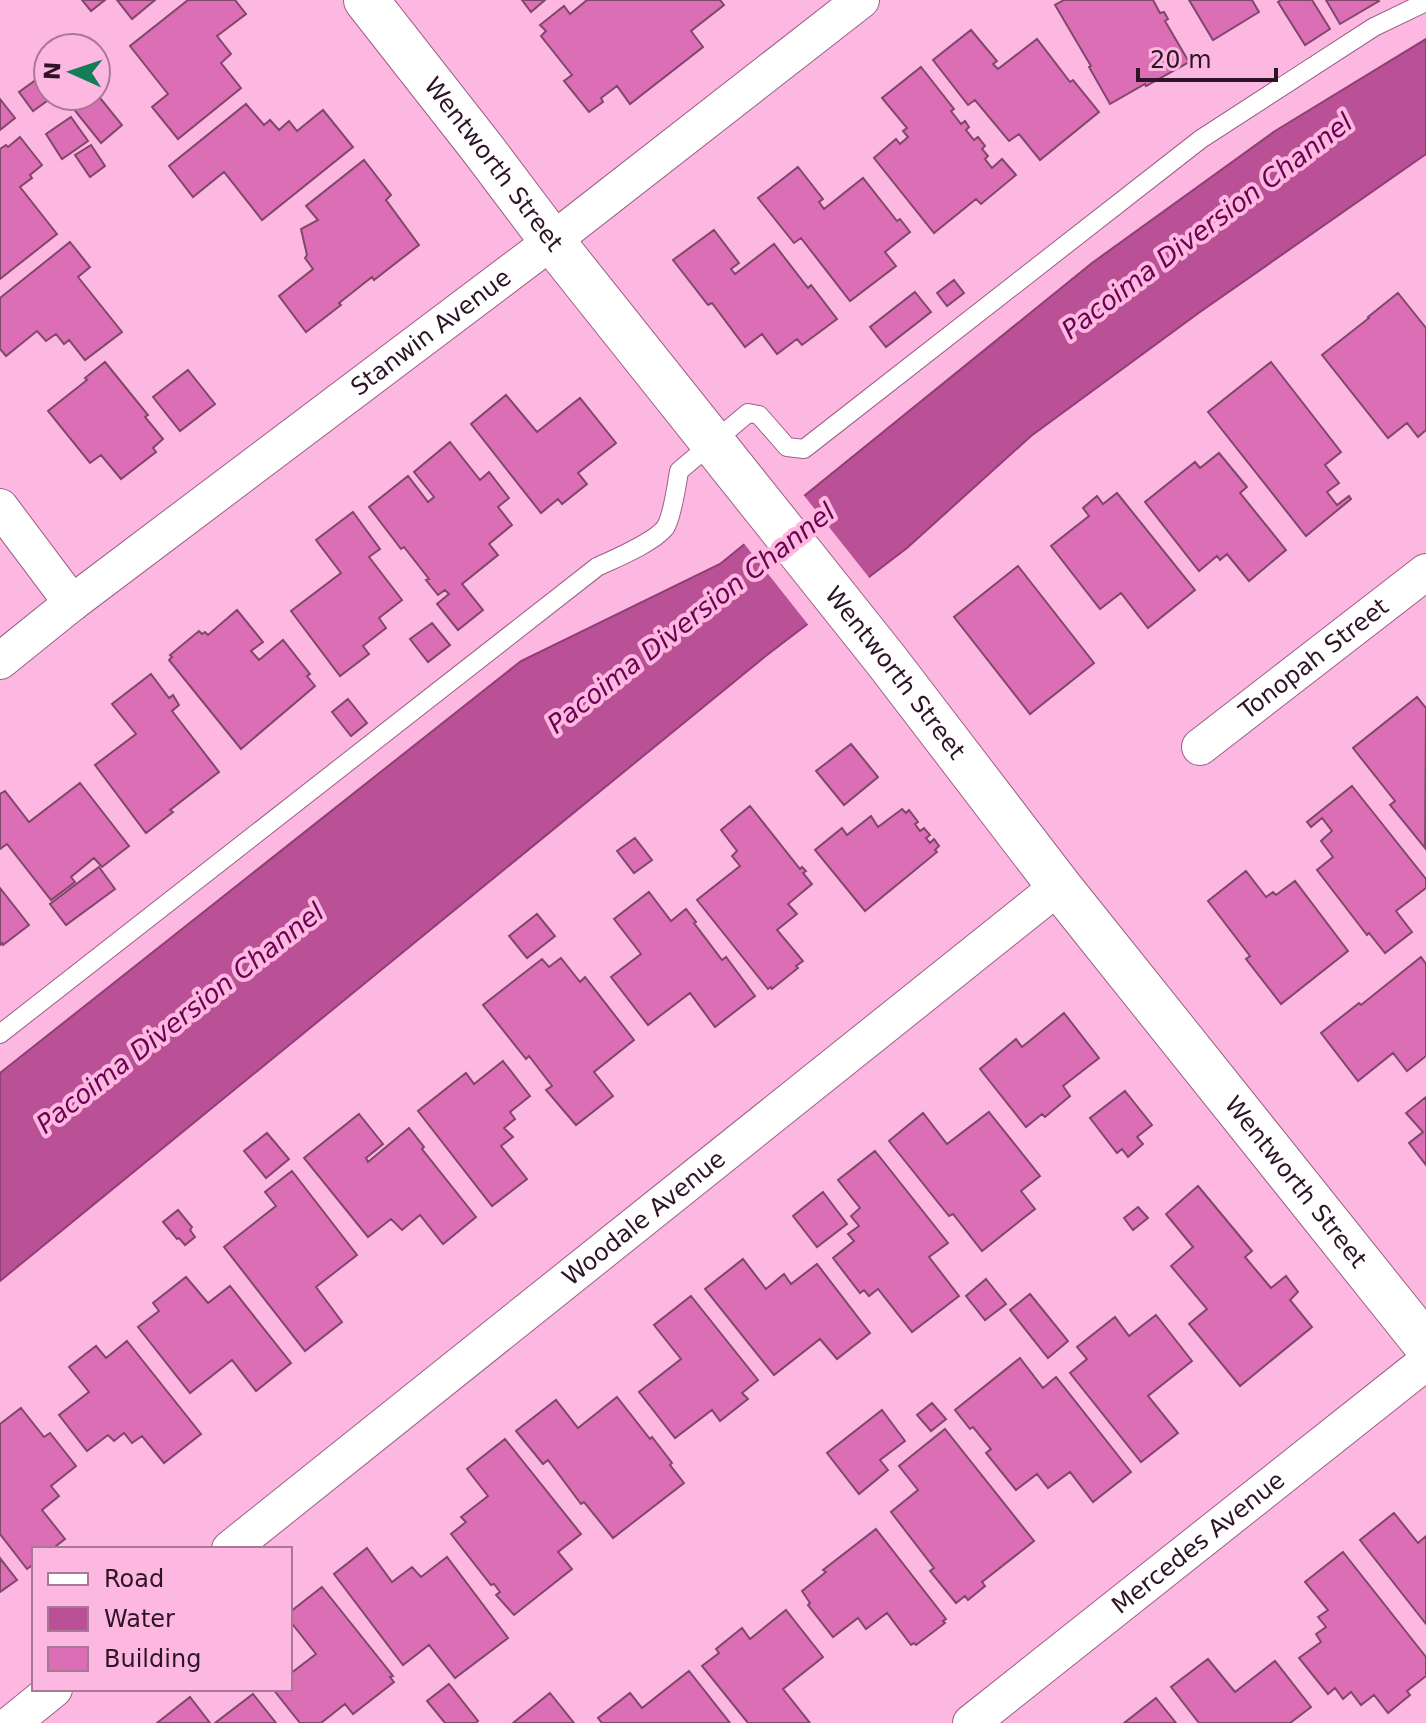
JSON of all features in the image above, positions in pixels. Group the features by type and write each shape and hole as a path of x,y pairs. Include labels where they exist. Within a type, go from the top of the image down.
{"street":[{"name":"Wentworth Street","path":"366,0 552,241 886,660 1059,886 1426,1345"},
{"name":"Stanwin Avenue","path":"0,661 72,603 552,241 861,0"},
{"path":"0,507 72,603"},
{"name":"Tonopah Street","path":"1200,747 1426,572"},
{"name":"Woodale Avenue","path":"233,1547 1059,886"},
{"name":"Mercedes Avenue","path":"971,1723 1426,1362"},
{"path":"12,1723 52,1691"}],"lane":[{"path":"0,1034 597,567 640,546 665,527 675,497 679,471 718,447 748,413 759,415 787,447 804,449 1201,139 1374,27 1426,2"}],"water":[{"name":"Pacoima Diversion Channel","path":"1426,39 1426,154 1200,312 1031,436 907,548 767,655 0,1281 0,1073 521,661 720,564 1092,263 1275,131"}],"pier":[{"path":"802,493 871,580 810,627 742,541"}],"building":[{"path":"82,0 105,0 91,11"},
{"path":"117,0 155,0 132,19"},
{"path":"188,0 235,0 246,14 217,36 231,54 221,63 241,88 178,139 152,107 168,94 130,46"},
{"path":"522,0 545,0 531,12"},
{"path":"587,0 720,0 724,5 691,31 703,47 630,104 617,86 589,112 564,81 572,75 541,36 546,31 540,25 564,6 570,14"},
{"path":"1064,0 1153,0 1160,13 1164,12 1168,19 1165,21 1189,62 1110,104 1055,5"},
{"path":"1189,0 1252,0 1259,12 1213,40"},
{"path":"1312,0 1330,29 1305,45 1278,2"},
{"path":"1326,0 1378,0 1379,1 1340,24"},
{"path":"971,30 997,61 993,64 998,69 1037,39 1070,82 1073,80 1099,112 1040,160 1019,134 1009,141 975,100 968,105 933,60"},
{"path":"921,67 954,109 951,111 961,124 965,121 969,127 966,130 974,140 978,137 985,146 982,149 988,156 985,159 992,168 1002,159 1016,175 981,204 976,199 934,233 874,158 896,139 900,144 908,137 903,131 907,128 882,98"},
{"path":"32,83 32,110 19,92"},
{"path":"0,99 15,118 0,130"},
{"path":"246,104 264,125 270,120 279,130 289,121 297,131 323,110 353,147 262,220 224,172 193,197 169,166"},
{"path":"76,112 111,112 122,125 101,143"},
{"path":"71,117 88,141 62,159 46,134"},
{"path":"20,137 42,165 20,187 57,234 0,279 0,149 6,145 8,147"},
{"path":"91,145 105,166 90,177 75,155"},
{"path":"364,160 391,195 386,200 419,245 374,280 372,277 306,332 279,296 313,269 305,258 301,229 318,220 306,206"},
{"path":"798,167 823,199 819,202 824,209 863,178 897,221 900,219 910,232 885,252 896,266 850,301 801,238 794,243 758,198"},
{"path":"714,230 739,263 731,269 735,274 774,244 837,319 802,345 797,339 777,354 762,334 745,347 712,303 708,305 673,260"},
{"path":"70,242 90,267 78,277 122,332 85,360 69,340 64,344 56,334 46,341 37,331 6,356 0,349 0,298"},
{"path":"954,280 964,293 947,306 937,293"},
{"path":"915,292 931,312 886,347 870,327"},
{"path":"1398,293 1426,328 1426,430 1418,437 1407,423 1388,438 1322,355"},
{"path":"105,362 148,415 145,417 163,439 153,448 156,452 121,479 101,455 90,463 48,411"},
{"path":"1271,362 1341,452 1325,465 1339,483 1327,492 1337,505 1349,496 1351,499 1306,536 1208,412"},
{"path":"188,370 215,404 180,431 153,397"},
{"path":"506,395 537,432 580,398 616,443 578,473 587,484 562,504 558,499 541,513 471,424"},
{"path":"450,442 480,480 489,472 509,498 498,507 512,525 489,544 498,555 462,584 483,610 458,630 437,604 449,594 445,590 438,595 404,547 401,549 369,507 408,476 428,502 434,497 414,472"},
{"path":"1219,453 1247,487 1240,493 1286,550 1249,581 1227,554 1220,560 1217,556 1199,571 1145,502 1195,462 1200,468"},
{"path":"1117,493 1195,590 1148,628 1121,593 1100,609 1051,546 1089,516 1083,508 1097,496 1103,504"},
{"path":"353,512 380,549 369,557 402,600 379,618 386,628 363,646 369,654 340,676 291,611 341,573 316,540"},
{"path":"1018,566 1094,663 1030,714 954,617"},
{"path":"237,610 263,642 251,651 259,660 283,640 310,674 307,676 315,686 241,749 169,660 170,655 199,631 208,635"},
{"path":"432,623 450,645 428,662 410,639"},
{"path":"151,674 169,698 173,695 179,705 172,711 219,772 146,833 95,765 136,734 112,704"},
{"path":"1417,697 1426,708 1425,848 1390,805 1395,801 1353,748"},
{"path":"348,699 367,723 351,736 332,712"},
{"path":"851,744 878,777 844,805 816,771"},
{"path":"80,783 129,846 102,867 94,858 71,877 75,882 51,900 7,844 0,849 0,794 5,791 29,822"},
{"path":"1352,786 1426,879 1426,888 1396,911 1412,932 1385,953 1369,933 1367,935 1317,870 1333,857 1321,841 1332,831 1322,818 1311,827 1307,822"},
{"path":"750,806 800,869 802,867 806,871 803,873 812,884 788,904 797,914 777,930 803,961 772,989 768,989 697,900 740,866 732,856 737,851 721,830"},
{"path":"902,809 906,813 909,810 918,822 915,824 920,831 924,828 930,835 926,838 930,843 934,839 939,846 935,850 937,852 865,911 815,850 842,828 847,835 871,816 878,827"},
{"path":"635,838 652,860 634,873 617,851"},
{"path":"99,867 115,889 66,925 50,904"},
{"path":"1246,871 1266,897 1273,892 1276,895 1295,881 1348,951 1281,1004 1246,959 1250,956 1208,901"},
{"path":"0,888 29,925 3,945 0,945"},
{"path":"649,892 671,921 686,909 722,960 726,957 755,996 715,1027 690,993 648,1025 611,977 641,954 614,919"},
{"path":"537,914 555,936 527,958 509,936"},
{"path":"1421,957 1426,964 1426,1056 1407,1071 1393,1053 1358,1081 1321,1033"},
{"path":"561,958 580,982 585,977 634,1040 594,1072 613,1096 576,1125 546,1090 552,1086 529,1056 526,1059 483,1005 542,959 549,967"},
{"path":"1064,1013 1099,1058 1063,1086 1070,1096 1045,1117 1042,1114 1026,1127 980,1069 1016,1039 1022,1047"},
{"path":"503,1061 530,1096 510,1112 515,1119 504,1128 513,1137 501,1146 527,1179 492,1206 418,1111 466,1073 474,1084"},
{"path":"1125,1091 1152,1125 1137,1137 1143,1144 1128,1157 1122,1149 1117,1153 1090,1118"},
{"path":"1426,1097 1426,1165 1409,1143 1423,1132 1406,1113"},
{"path":"989,1112 1040,1176 1021,1191 1035,1209 982,1251 953,1214 949,1216 889,1141 923,1113 947,1144"},
{"path":"359,1114 383,1144 366,1158 368,1162 409,1128 476,1217 443,1244 420,1215 402,1230 391,1219 368,1237 304,1158"},
{"path":"267,1133 289,1159 266,1178 244,1151"},
{"path":"875,1151 948,1243 929,1257 959,1296 912,1332 878,1289 869,1296 864,1290 860,1293 833,1258 854,1241 848,1234 859,1226 851,1216 860,1208 838,1180"},
{"path":"292,1171 357,1255 316,1287 342,1322 305,1351 224,1247 276,1206 265,1192"},
{"path":"1198,1186 1252,1251 1245,1257 1271,1288 1286,1276 1298,1292 1290,1300 1312,1327 1240,1386 1189,1324 1207,1309 1171,1266 1193,1247 1166,1214"},
{"path":"823,1192 847,1224 817,1247 793,1216"},
{"path":"1138,1207 1148,1218 1133,1230 1124,1218"},
{"path":"178,1210 192,1227 190,1230 195,1237 185,1245 163,1222"},
{"path":"743,1259 766,1289 784,1274 791,1284 817,1264 870,1333 837,1359 820,1339 774,1375 705,1289"},
{"path":"186,1277 208,1303 230,1286 291,1363 256,1391 232,1360 190,1393 138,1327 159,1311 153,1303"},
{"path":"986,1279 1006,1304 985,1320 966,1296"},
{"path":"1030,1294 1068,1341 1048,1358 1010,1310"},
{"path":"691,1296 758,1380 742,1393 748,1399 720,1421 712,1410 675,1438 639,1392 681,1359 654,1325"},
{"path":"1156,1315 1192,1361 1148,1396 1178,1433 1141,1462 1070,1373 1087,1359 1077,1347 1115,1317 1129,1336"},
{"path":"127,1341 201,1434 164,1463 142,1436 132,1443 124,1433 114,1441 108,1435 87,1451 59,1415 89,1392 69,1367 96,1346 106,1358"},
{"path":"1020,1358 1043,1388 1056,1377 1131,1472 1093,1502 1070,1472 1048,1488 1037,1474 1016,1490 986,1453 991,1449 955,1410"},
{"path":"617,1397 650,1439 652,1437 684,1483 613,1538 584,1502 581,1504 548,1460 543,1464 516,1431 556,1400 578,1428"},
{"path":"932,1403 946,1419 931,1431 917,1415"},
{"path":"21,1408 44,1437 50,1433 76,1466 51,1486 59,1496 42,1510 65,1539 55,1547 32,1547 32,1565 27,1569 0,1534 0,1424"},
{"path":"882,1410 905,1441 880,1460 888,1470 859,1494 827,1453"},
{"path":"945,1429 1034,1541 982,1582 985,1586 968,1600 965,1596 956,1603 930,1571 934,1568 891,1512 918,1490 899,1466"},
{"path":"505,1439 581,1534 558,1552 572,1569 514,1615 496,1595 500,1592 494,1584 491,1585 451,1534 466,1522 461,1517 488,1496 467,1469"},
{"path":"1394,1513 1418,1543 1426,1536 1426,1624 1360,1540"},
{"path":"876,1529 946,1619 916,1645 911,1645 887,1613 866,1629 858,1618 833,1637 808,1605 810,1603 802,1591 826,1572 823,1570"},
{"path":"367,1548 392,1582 412,1567 421,1577 447,1557 508,1638 455,1678 429,1645 403,1665 334,1574"},
{"path":"1343,1552 1426,1657 1426,1676 1407,1691 1410,1695 1388,1713 1374,1695 1361,1705 1351,1692 1343,1699 1335,1688 1328,1694 1299,1658 1321,1642 1316,1634 1326,1627 1318,1617 1328,1610 1305,1582"},
{"path":"0,1558 17,1580 0,1592"},
{"path":"322,1587 393,1676 390,1677 394,1682 353,1714 345,1704 321,1723 300,1723 275,1691 292,1691 292,1672 316,1654 292,1624 292,1610"},
{"path":"786,1610 823,1657 783,1689 810,1723 748,1723 702,1666 719,1653 716,1649 742,1628 750,1639"},
{"path":"1208,1659 1235,1692 1275,1661 1311,1707 1290,1723 1199,1723 1171,1687"},
{"path":"689,1671 730,1723 602,1723 598,1718 630,1693 642,1708"},
{"path":"449,1684 478,1721 476,1723 445,1723 427,1701"},
{"path":"550,1693 574,1723 513,1723"},
{"path":"253,1694 276,1723 215,1723"},
{"path":"190,1697 210,1723 157,1723"},
{"path":"1156,1698 1176,1723 1124,1723"}]}
